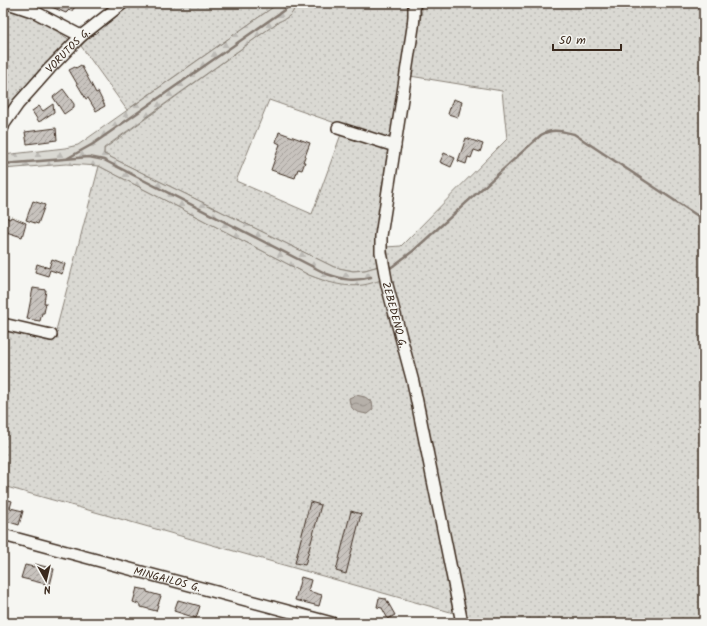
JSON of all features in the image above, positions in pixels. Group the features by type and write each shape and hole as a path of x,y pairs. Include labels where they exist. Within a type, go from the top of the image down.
{"street":[{"path":"8,3 35,12 82,36"},
{"name":"VORUTOS G.","path":"3,127 18,104 50,68 82,36 123,3"},
{"name":"ZEBEDENO G.","path":"414,3 413,27 381,236 381,252 412,382 462,623"},
{"path":"338,128 395,146"},
{"path":"3,324 52,335"},
{"name":"MINGAILOS G.","path":"3,535 332,623"}],"green space":[{"path":"125,3 279,3 127,110 81,46"},
{"path":"279,3 294,3 294,10 285,19 278,22 104,148 104,154 334,267 353,271 365,270 379,266 381,280 370,284 349,286 329,282 309,275 99,166 66,164 3,169 3,155 65,148 78,145"},
{"path":"294,3 411,3 383,182 379,222 379,266 365,270 353,271 334,267 104,154 104,149 278,22 288,17 294,10","holes":["269,100 344,126 312,214 236,181"]},
{"path":"421,3 704,3 704,623 464,623 385,247 401,246 507,139 502,91 410,76 422,10"},
{"path":"3,9 34,16 70,40 3,118"},
{"path":"99,166 309,275 328,282 381,280 414,408 454,613 3,486 3,330 53,342"}],"water":[{"path":"356,395 365,397 372,402 373,409 367,414 354,410 351,406 349,398"}],"building":[{"path":"42,3 78,3 71,12 69,10 66,13"},
{"path":"81,65 105,106 96,111 88,98 86,99 69,70"},
{"path":"63,89 74,104 74,107 64,114 53,97"},
{"path":"453,99 462,102 458,117 448,114"},
{"path":"53,104 54,112 39,122 32,111 39,106 43,111"},
{"path":"56,128 57,140 27,144 25,132"},
{"path":"279,132 310,143 303,162 305,162 302,170 298,169 295,178 271,170 280,144 276,142"},
{"path":"466,138 483,144 480,152 474,150 471,158 468,157 466,164 458,161"},
{"path":"444,153 455,158 451,167 440,162"},
{"path":"33,201 45,205 38,224 26,220"},
{"path":"3,216 10,219 11,217 26,223 22,237 3,231"},
{"path":"52,259 65,264 62,274 50,270 48,276 35,272 37,264 49,268"},
{"path":"33,288 46,290 44,303 46,303 44,313 42,313 40,321 27,319"},
{"path":"3,498 12,501 10,508 23,511 19,525 6,521 5,525 3,525"},
{"path":"310,502 321,505 305,565 295,563"},
{"path":"351,511 361,514 346,574 336,571"},
{"path":"35,564 54,569 50,585 21,578 25,565 34,567"},
{"path":"301,577 311,580 308,591 322,595 319,606 295,600"},
{"path":"137,588 147,590 147,592 161,596 156,611 141,607 141,605 133,602"},
{"path":"379,598 386,599 395,615 388,619 382,608 377,607"},
{"path":"178,600 200,606 196,618 174,611"}],"waterway":[{"path":"68,158 93,144 287,8"},
{"path":"389,269 413,251 541,135 549,131 561,131 574,134 704,220"},
{"path":"3,164 89,157 104,160 327,274 349,280 371,277"}]}
